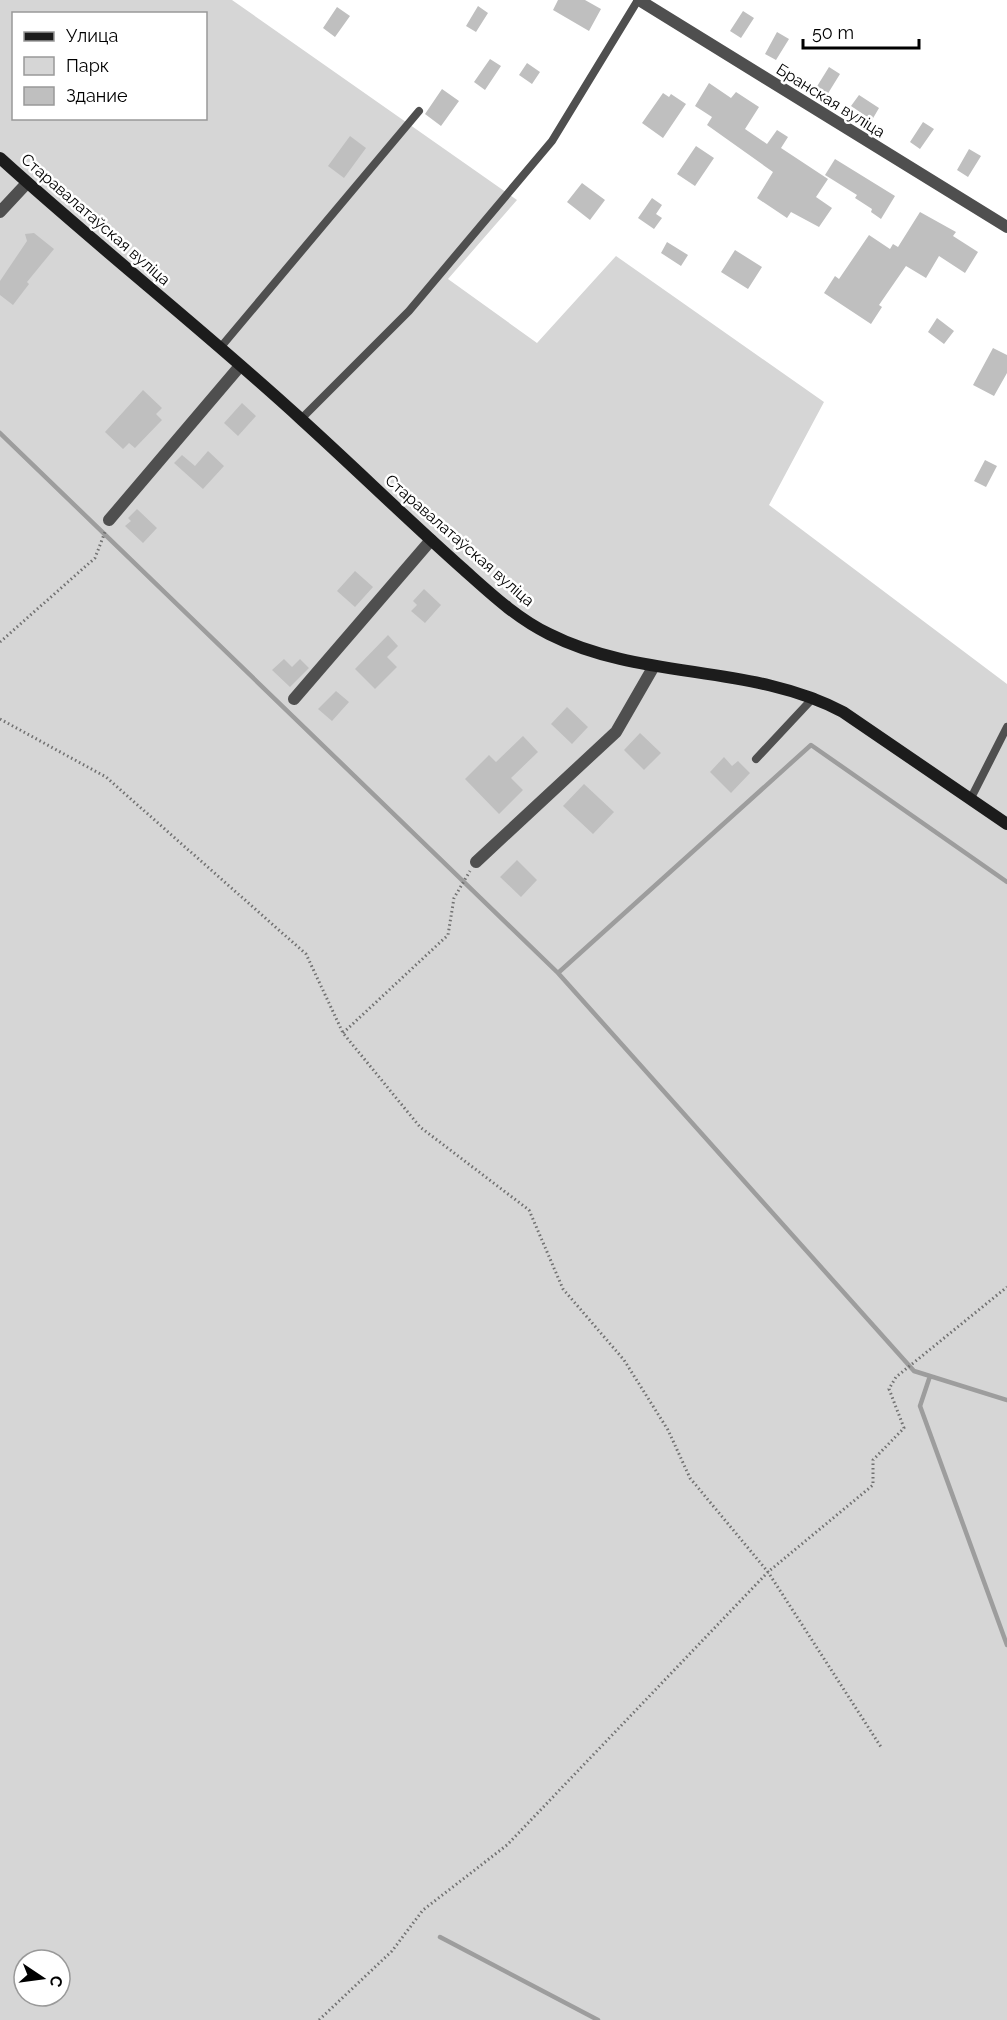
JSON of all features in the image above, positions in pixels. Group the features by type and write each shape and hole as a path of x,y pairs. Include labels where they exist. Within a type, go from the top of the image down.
{"street":[{"name":"Бранская вуліца","path":"638,0 1007,227"},
{"name":"Старавалатаўская вуліца","path":"0,158 301,419 495,597 546,633 600,656 740,678 814,697 861,724 1007,824"},
{"path":"0,212 27,183"},
{"path":"109,520 240,366"},
{"path":"294,699 431,540"},
{"path":"476,862 616,732 654,666"}],"lane":[{"path":"301,419 409,311 552,141 638,0"},
{"path":"220,348 419,111"},
{"path":"756,759 814,697"},
{"path":"970,800 1007,728"}],"path":[{"path":"0,642 95,558 109,520"},
{"path":"0,719 106,777 306,954 343,1033 420,1127 529,1210 563,1289 624,1360 668,1430 690,1478 768,1572 881,1747"},
{"path":"343,1033 447,934 454,898 476,862"},
{"path":"319,2020 392,1951 423,1910 507,1845 768,1572 873,1485 873,1460 904,1428 889,1389 896,1377 1006,1289"}],"green space":[{"path":"0,0 232,0 517,200 448,279 537,343 616,256 824,402 769,505 1007,684 1007,2020 0,2020"}],"building":[{"path":"558,0 585,0 601,9 589,31 553,10"},
{"path":"478,6 488,13 476,32 466,26"},
{"path":"337,7 350,16 335,37 323,28"},
{"path":"743,11 754,18 741,38 730,31"},
{"path":"777,32 789,39 776,60 765,54"},
{"path":"490,59 501,66 485,90 474,82"},
{"path":"527,63 540,72 532,84 519,75"},
{"path":"829,67 840,74 827,95 816,88"},
{"path":"709,83 731,98 736,92 759,107 745,129 767,144 777,130 788,137 781,148 828,179 816,197 832,208 819,227 791,212 787,218 757,198 773,172 707,125 712,117 695,106"},
{"path":"442,89 459,101 441,126 425,114"},
{"path":"663,93 669,97 671,94 686,104 663,138 642,123"},
{"path":"859,95 879,108 872,120 851,106"},
{"path":"923,122 934,129 920,149 910,142"},
{"path":"350,136 366,148 344,178 328,166"},
{"path":"696,146 714,158 695,186 677,174"},
{"path":"969,149 981,156 968,177 957,170"},
{"path":"835,159 895,196 881,219 871,212 872,209 855,198 857,195 825,175"},
{"path":"582,183 605,200 590,220 567,202"},
{"path":"652,198 662,205 656,214 662,218 654,229 638,218"},
{"path":"920,212 956,232 953,236 978,252 965,273 939,256 926,278 906,266 879,305 882,307 871,324 824,293 835,276 839,279 869,235 890,249 893,244 898,247"},
{"path":"34,233 54,249 27,282 29,284 13,305 0,295 0,281 27,241 25,234"},
{"path":"667,242 688,255 681,266 661,253"},
{"path":"735,250 762,267 748,289 721,272"},
{"path":"937,318 954,331 944,344 928,332"},
{"path":"993,348 1007,355 1007,373 994,396 973,385"},
{"path":"143,390 162,408 156,414 162,420 135,448 129,443 123,449 105,432"},
{"path":"242,403 256,416 238,436 224,423"},
{"path":"208,451 224,466 203,489 174,463 182,455 195,466"},
{"path":"985,460 997,466 986,487 974,481"},
{"path":"137,509 157,528 143,543 125,526 131,521 128,518"},
{"path":"355,571 373,587 355,607 337,591"},
{"path":"424,589 441,605 425,623 411,611 417,605 413,601"},
{"path":"388,635 398,646 387,657 397,667 375,689 355,669"},
{"path":"284,659 292,667 300,659 309,668 290,687 272,670"},
{"path":"336,691 349,702 332,721 318,709"},
{"path":"567,707 588,727 572,744 551,724"},
{"path":"640,733 661,753 644,770 624,750"},
{"path":"523,736 538,752 511,778 523,790 499,814 465,779 489,755 496,762"},
{"path":"724,757 732,766 738,761 750,773 731,793 710,772"},
{"path":"584,784 614,812 593,834 563,806"},
{"path":"517,860 537,880 521,897 500,877"}],"waterway":[{"path":"0,433 558,973 914,1371 1007,1400"},
{"path":"558,973 811,745 1007,882"},
{"path":"930,1376 920,1406 1007,1645"},
{"path":"440,1937 598,2020"}]}
